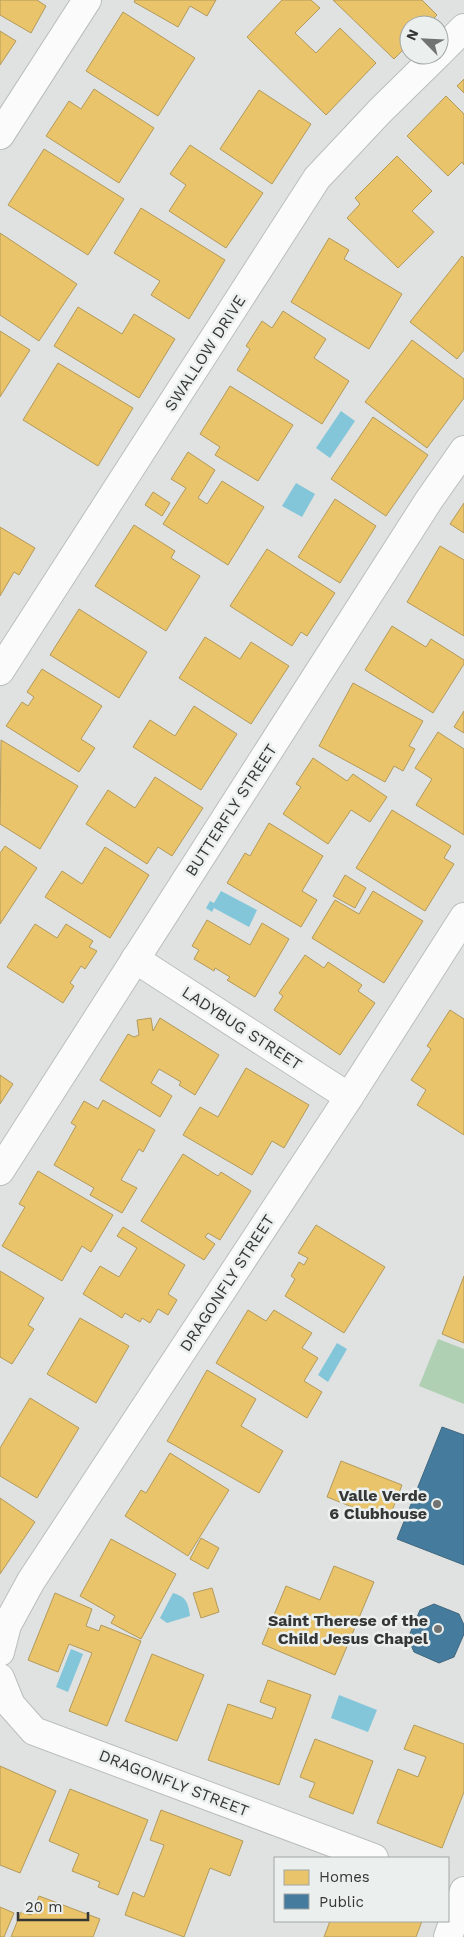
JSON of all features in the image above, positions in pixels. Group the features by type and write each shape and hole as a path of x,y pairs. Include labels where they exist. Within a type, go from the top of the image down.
{"street":[{"path":"0,135 87,0"},
{"name":"SWALLOW DRIVE","path":"449,43 464,28"},
{"name":"SWALLOW DRIVE","path":"0,671 317,178 380,111 427,65"},
{"name":"BUTTERFLY STREET","path":"0,1171 429,500 464,450"},
{"name":"DRAGONFLY STREET","path":"0,1652 7,1625 31,1581 349,1097 464,917"},
{"name":"LADYBUG STREET","path":"135,959 349,1097"},
{"name":"DRAGONFLY STREET","path":"0,1678 10,1705 34,1731 371,1857"},
{"path":"448,1937 464,1892 449,1886"}],"green space":[{"path":"438,1339 464,1349 464,1404 419,1386"}],"water":[{"path":"341,411 355,421 330,458 316,448"},
{"path":"296,483 315,494 302,517 282,506"},
{"path":"221,891 257,910 249,927 214,908 212,912 206,908 210,901 214,903"},
{"path":"337,1343 347,1349 328,1382 318,1375"},
{"path":"173,1593 181,1596 186,1601 190,1616 167,1623 160,1618"},
{"path":"71,1649 83,1654 68,1692 56,1687"},
{"path":"339,1695 377,1710 368,1732 331,1718"}],"building: Homes":[{"path":"0,0 37,0 46,6 31,33 0,15"},
{"path":"135,0 216,0 207,16 190,6 178,27 134,2"},
{"path":"282,0 311,0 320,8 295,33 316,53 340,28 376,63 326,115 247,37"},
{"path":"333,0 422,0 437,15 399,15 399,54 394,59"},
{"path":"123,12 195,58 158,116 86,71"},
{"path":"0,31 16,41 0,65"},
{"path":"464,79 464,93 457,86"},
{"path":"94,89 154,128 119,183 46,136 69,101 81,109"},
{"path":"259,90 311,124 272,184 220,149"},
{"path":"446,96 464,114 464,165 462,162 448,176 407,136"},
{"path":"190,145 263,193 226,248 169,211 186,185 170,174"},
{"path":"44,149 124,199 88,255 8,205"},
{"path":"397,156 432,191 412,211 434,232 398,268 347,218 360,204 355,198"},
{"path":"141,208 225,260 189,319 151,295 160,281 114,253"},
{"path":"0,233 77,284 39,341 0,315"},
{"path":"329,238 349,250 344,259 402,294 369,349 291,302"},
{"path":"462,256 464,258 464,350 457,359 410,322"},
{"path":"78,307 122,334 134,314 175,339 139,398 54,346"},
{"path":"283,311 326,339 314,358 349,381 322,424 237,370 250,349 246,346 262,321 272,328"},
{"path":"0,331 30,350 0,397"},
{"path":"412,340 464,379 464,398 427,448 365,402"},
{"path":"58,363 133,408 98,466 23,420"},
{"path":"230,386 293,425 258,481 215,455 220,447 200,434"},
{"path":"373,417 428,455 386,516 331,479"},
{"path":"188,452 215,470 198,498 207,504 222,481 264,507 228,565 163,524 186,488 171,479"},
{"path":"153,492 170,503 162,516 145,505"},
{"path":"335,499 376,526 340,583 298,557"},
{"path":"464,503 464,533 450,524"},
{"path":"134,525 175,551 171,558 200,576 166,631 95,586"},
{"path":"0,527 35,548 19,575 14,572 0,596"},
{"path":"440,546 464,560 464,636 407,602"},
{"path":"267,549 335,593 307,636 301,632 292,646 230,606"},
{"path":"79,609 147,652 119,698 50,655"},
{"path":"392,626 426,647 431,639 464,660 464,664 433,713 365,670"},
{"path":"205,637 240,659 251,642 289,666 251,724 179,678"},
{"path":"42,669 102,706 81,739 95,748 79,772 6,726 22,702 28,706 34,697 27,692"},
{"path":"353,683 423,721 409,746 415,749 403,771 394,766 385,782 319,746"},
{"path":"194,706 237,734 201,790 133,747 150,720 175,736"},
{"path":"464,711 464,733 454,727"},
{"path":"438,732 464,749 464,835 416,805 432,779 415,768"},
{"path":"1,740 78,786 40,849 0,824"},
{"path":"313,758 347,781 353,774 387,797 370,822 351,810 328,844 283,814 301,787 296,784"},
{"path":"155,777 203,808 172,856 158,847 147,864 86,824 108,790 135,808"},
{"path":"392,810 451,846 444,858 454,864 425,911 356,868"},
{"path":"269,823 323,856 302,891 317,900 301,927 227,883 245,853 250,856"},
{"path":"5,846 37,868 0,924 0,853"},
{"path":"105,847 149,875 110,938 45,897 62,871 82,884"},
{"path":"345,875 366,888 355,908 333,896"},
{"path":"373,891 423,921 384,983 312,938 335,900 359,914"},
{"path":"207,920 250,945 262,923 289,939 255,997 227,980 230,977 215,968 214,971 194,959 199,950 192,946"},
{"path":"35,924 57,938 66,924 93,941 89,947 97,951 85,969 81,966 70,983 74,986 63,1003 7,967"},
{"path":"305,955 324,968 328,962 362,985 358,991 375,1003 340,1055 274,1010 283,996 279,993"},
{"path":"450,1010 464,1019 464,1135 417,1105 426,1090 411,1080 431,1049 427,1046"},
{"path":"151,1018 153,1031 160,1018 219,1055 195,1095 179,1085 181,1082 159,1069 151,1083 172,1096 160,1117 100,1080 128,1034 134,1037 139,1035 137,1020"},
{"path":"246,1068 309,1105 284,1148 272,1141 252,1175 183,1135 200,1107 218,1117"},
{"path":"0,1075 13,1084 0,1104"},
{"path":"103,1100 155,1130 143,1152 139,1149 121,1180 137,1188 122,1213 90,1195 94,1188 54,1165 76,1126 71,1123 84,1101 98,1109"},
{"path":"183,1154 218,1176 221,1172 251,1191 220,1240 208,1233 205,1237 215,1244 204,1260 141,1221"},
{"path":"38,1171 113,1215 91,1252 82,1246 62,1281 2,1246 25,1207 19,1204"},
{"path":"316,1225 385,1267 344,1333 285,1296 295,1279 291,1276 299,1262 304,1265 308,1258 298,1253"},
{"path":"123,1227 185,1265 168,1294 177,1300 168,1315 158,1309 150,1323 142,1318 140,1322 125,1313 122,1318 83,1294 100,1266 119,1277 137,1248 117,1236"},
{"path":"0,1271 44,1298 28,1325 34,1329 12,1364 0,1357"},
{"path":"464,1276 464,1343 442,1334"},
{"path":"248,1310 266,1321 274,1310 312,1333 302,1348 318,1358 304,1381 322,1392 307,1418 216,1363"},
{"path":"80,1318 129,1346 96,1403 47,1374"},
{"path":"207,1370 256,1399 241,1426 283,1451 259,1493 167,1441"},
{"path":"30,1398 79,1428 37,1498 0,1476 0,1448"},
{"path":"170,1453 229,1490 188,1556 125,1516 141,1490 146,1493"},
{"path":"341,1461 402,1485 388,1521 327,1497"},
{"path":"0,1498 35,1522 0,1574"},
{"path":"201,1538 219,1548 208,1569 190,1559"},
{"path":"111,1539 176,1574 141,1639 111,1623 115,1616 80,1596"},
{"path":"334,1566 374,1582 335,1675 262,1644 286,1586 320,1600"},
{"path":"212,1588 219,1612 201,1618 193,1593"},
{"path":"55,1593 92,1609 86,1626 99,1631 101,1625 141,1641 107,1726 69,1711 92,1653 69,1644 58,1672 28,1660"},
{"path":"152,1654 204,1675 177,1741 125,1721"},
{"path":"268,1680 311,1695 279,1785 208,1760 228,1704 272,1719 276,1708 260,1702"},
{"path":"414,1725 464,1744 464,1792 442,1848 377,1823 398,1769 418,1777 426,1757 404,1749"},
{"path":"315,1739 373,1761 353,1814 309,1797 315,1783 300,1777"},
{"path":"0,1766 56,1791 20,1873 0,1865"},
{"path":"70,1789 148,1820 118,1895 98,1887 100,1882 72,1871 79,1854 49,1841"},
{"path":"161,1810 243,1841 230,1876 210,1868 184,1937 125,1915 133,1892 144,1897 164,1845 150,1840"},
{"path":"39,1896 100,1919 93,1937 11,1937 21,1912 31,1915"},
{"path":"0,1907 14,1913 4,1937 0,1937"},
{"path":"330,1922 422,1922 416,1937 324,1937"}],"building: Public":[{"name":"Valle Verde 6 Clubhouse","path":"442,1427 464,1435 464,1565 397,1539"},
{"name":"Saint Therese of the Child Jesus Chapel","path":"434,1604 459,1614 464,1625 464,1634 454,1657 439,1663 414,1652 408,1638 420,1610"}],"place":[{"name":"Valle Verde 6 Clubhouse","path":"437,1504"},
{"name":"Saint Therese of the Child Jesus Chapel","path":"438,1629"}]}
